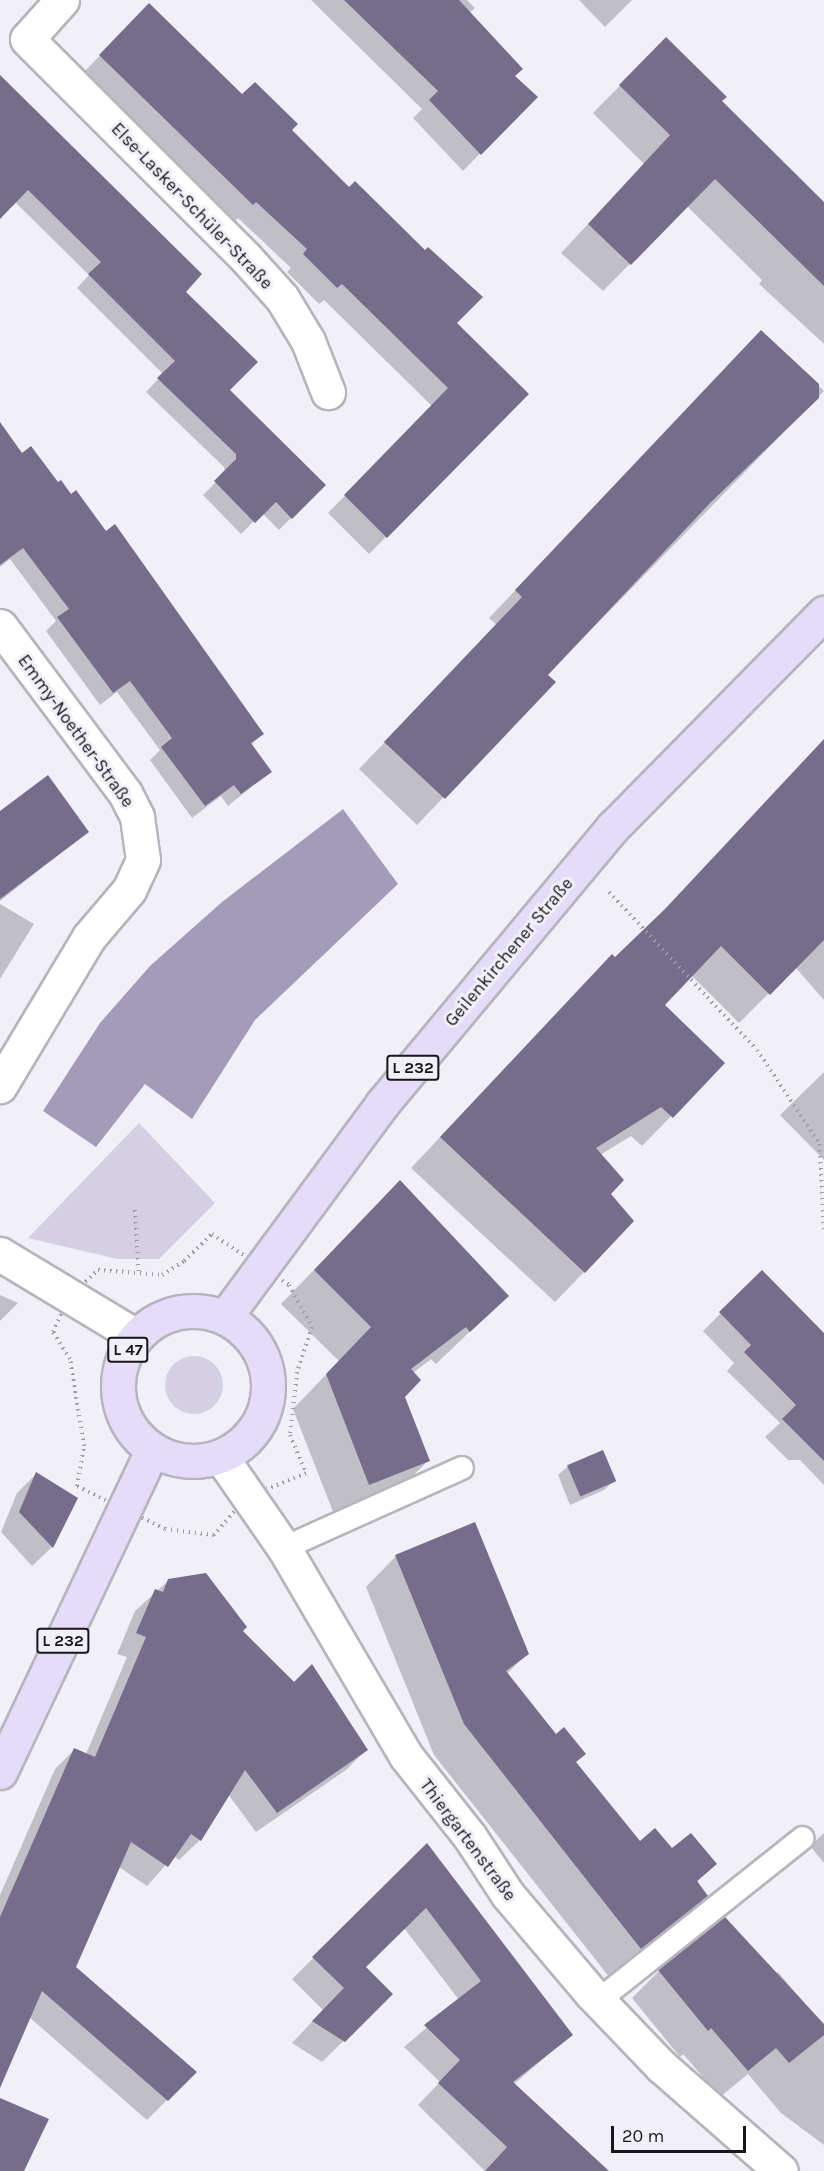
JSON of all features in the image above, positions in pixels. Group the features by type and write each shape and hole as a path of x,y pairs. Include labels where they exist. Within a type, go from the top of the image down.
{"main road":[{"name":"Geilenkirchener Straße","path":"225,1317 259,1266 382,1104 582,864 679,755 824,613"},
{"name":"L 47","path":"201,1310 225,1317 246,1331 261,1351 268,1375 268,1400 259,1424 243,1444 221,1456 186,1461 152,1450 133,1432 122,1409 118,1384 123,1359 136,1336 155,1321 177,1312 201,1310"},
{"name":"L 232","path":"0,1772 126,1510 152,1450"}],"street":[{"name":"Else-Lasker-Schüler-Straße","path":"62,0 27,39 246,258 282,298 308,341 328,392"},
{"name":"Emmy-Noether-Straße","path":"0,626 125,793 138,816 143,860 129,890 88,937 0,1086"},
{"path":"0,1254 68,1298 136,1336"},
{"name":"Thiergartenstraße","path":"221,1456 246,1498 284,1548 406,1756 470,1837 508,1895 598,2000 662,2067 781,2171"}],"lane":[{"path":"284,1548 462,1468"},
{"path":"598,2000 803,1838"}],"path":[{"path":"582,864 757,1050 820,1144 824,1231"},
{"path":"135,1210 139,1276"},
{"path":"212,1233 259,1266 289,1285 312,1327 297,1372 290,1435 306,1473 246,1498 214,1535 165,1529 77,1486 84,1446 70,1359 53,1332 68,1298 98,1270 139,1276 162,1275 184,1261 212,1233"}],"shaded area":[{"path":"343,809 398,884 255,1020 192,1119 145,1084 96,1147 43,1111 100,1023 150,966 222,902"},
{"path":"139,1123 215,1203 159,1259 117,1259 28,1238"},
{"path":"188,1356 200,1356 215,1364 223,1379 223,1391 215,1406 200,1414 188,1414 173,1406 165,1391 165,1379 173,1364"}],"building":[{"path":"344,0 459,0 523,69 515,76 538,97 481,155 429,100 438,91"},
{"path":"149,3 242,94 255,82 298,124 292,130 349,187 355,181 425,250 428,247 483,297 457,323 529,394 387,538 344,495 448,388 342,284 337,288 303,254 307,249 256,202 253,205 99,55"},
{"path":"666,37 727,97 722,101 824,202 824,286 715,179 631,265 588,224 670,135 619,85"},
{"path":"0,75 202,274 186,292 258,362 230,390 326,485 292,519 276,502 255,523 214,481 236,459 236,454 157,378 175,361 88,274 101,262 28,190 0,219"},
{"path":"761,330 819,384 819,398 711,502 548,675 556,682 445,799 384,742 522,597 515,590"},
{"path":"0,422 22,453 31,446 58,482 61,480 71,494 76,490 106,531 115,524 264,734 251,743 272,772 241,794 234,785 205,806 161,747 172,738 130,681 113,693 57,617 69,609 23,548 0,565"},
{"path":"824,739 824,940 770,995 721,946 665,1005 725,1063 673,1118 661,1107 596,1148 624,1180 611,1194 634,1221 585,1273 440,1137 612,954 615,957 665,909"},
{"path":"48,775 89,832 0,899 0,811"},
{"path":"400,1180 509,1296 470,1332 466,1327 411,1369 421,1380 405,1397 430,1461 369,1485 326,1374 371,1327 314,1270"},
{"path":"762,1270 824,1333 824,1461 782,1419 796,1405 744,1352 751,1345 719,1312"},
{"path":"603,1450 616,1481 580,1497 567,1465"},
{"path":"36,1472 78,1498 53,1548 19,1512"},
{"path":"475,1522 529,1654 506,1671 556,1734 564,1727 586,1754 576,1762 640,1841 655,1828 672,1848 691,1833 717,1864 697,1881 708,1896 641,1949 464,1724 395,1555"},
{"path":"206,1573 247,1627 243,1631 294,1682 312,1664 368,1750 277,1813 245,1770 201,1841 191,1834 168,1867 131,1842 76,1967 197,2072 168,2101 42,1991 0,2088 0,1917 74,1748 95,1757 146,1637 136,1633 155,1589 163,1592 168,1579"},
{"path":"427,1843 573,2035 513,2082 609,2171 485,2171 507,2147 438,2083 460,2060 424,2025 481,1981 426,1908 366,1967 393,1994 345,2042 312,2021 344,1988 312,1957"},
{"path":"725,1917 824,2024 824,2035 789,2063 776,2048 748,2071 711,2028 708,2031 658,1970"},
{"path":"0,2098 49,2119 24,2171 0,2171"}]}
